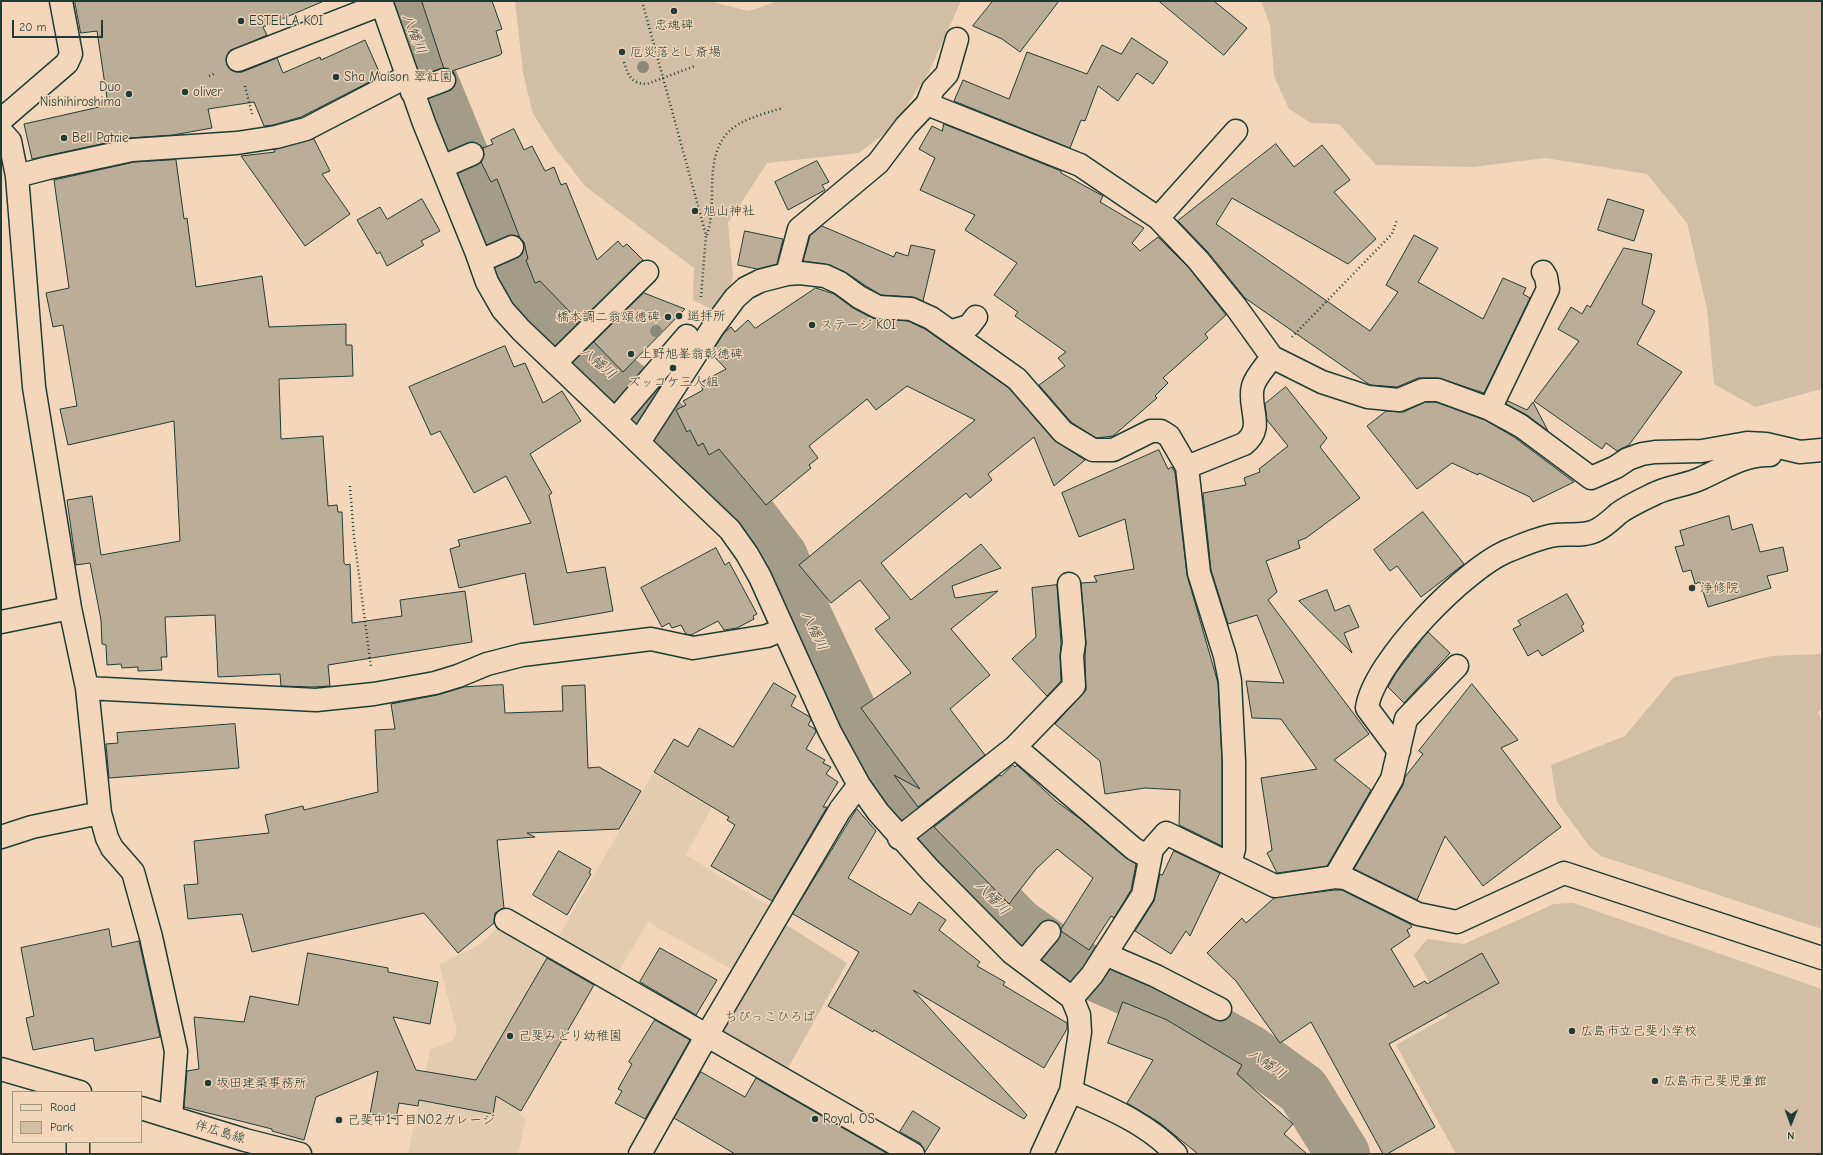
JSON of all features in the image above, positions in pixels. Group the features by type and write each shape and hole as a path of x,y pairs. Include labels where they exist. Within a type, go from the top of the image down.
{"street":[{"path":"1,120 67,63 71,54 61,1"},
{"path":"238,60 388,3 497,253 487,282 503,310 569,348 616,418 645,433 730,530 747,554 830,732 859,786 914,826 1012,953 1037,947 1078,991"},
{"path":"787,274 799,228 878,164 906,126 927,104 933,90 947,74 957,39"},
{"path":"17,176 132,150 259,140 306,129 423,84"},
{"path":"927,104 1080,166 1158,218 1198,260 1236,307 1272,357 1322,382 1368,397 1399,400 1423,390 1438,390 1490,409 1521,426 1591,478 1616,467 1628,459 1642,454 1655,452 1702,451 1747,443 1766,444 1800,452"},
{"path":"1,130 10,141 17,176 32,367 70,608 87,688 100,813 107,838 112,848 133,872 151,937 176,1051 171,1117"},
{"path":"1158,218 1236,132"},
{"path":"569,348 648,272"},
{"path":"1490,409 1548,289 1546,277 1543,272"},
{"path":"645,433 712,329 735,298 746,288 760,281 787,274 800,273 825,276 840,283 859,297 878,307 911,310 931,318 952,331 1017,379 1063,432 1077,442 1093,450 1113,450 1151,431 1161,431 1169,436 1187,467 1198,573 1225,656 1230,681 1234,783 1234,849 1230,863"},
{"path":"952,331 969,326 976,317"},
{"path":"616,418 687,336"},
{"path":"1187,467 1244,444 1250,439 1254,433 1255,421 1253,409 1254,385 1272,357"},
{"path":"1399,751 1367,708 1368,698 1389,660 1442,599 1493,558 1509,550 1551,536 1590,534 1599,529 1620,512 1658,492 1701,479 1735,462 1758,454 1782,456 1800,452 1822,450"},
{"path":"914,826 1015,748 1074,686 1072,656 1074,643 1069,584"},
{"path":"1,622 70,608"},
{"path":"87,688 316,700 374,694 435,683 458,676 487,664 522,655 651,639 693,648 767,636 783,629"},
{"path":"1335,877 1392,779 1406,719 1457,666"},
{"path":"1015,748 1134,849 1149,857"},
{"path":"640,1154 707,1035 840,810 859,786"},
{"path":"1,837 32,827 100,813"},
{"path":"1042,1154 1072,1091 1080,1032 1078,991 1103,957 1143,895 1149,857 1152,849 1166,833 1275,886 1335,877 1345,878 1418,914 1457,922 1564,873 1822,958"},
{"path":"506,920 913,1154"},
{"path":"1103,957 1156,976 1220,1009"},
{"path":"1,1069 76,1091"},
{"path":"1072,1091 1120,1112 1164,1141 1176,1154"},
{"name":"伴広島線","path":"142,1108 245,1140 300,1154"},
{"path":"78,1143 78,1154"}],"path":[{"path":"642,1 706,235"},
{"path":"238,60 259,140"},
{"path":"624,62 628,75 632,81 647,84 695,66"},
{"path":"701,298 706,235 712,220 715,156 722,141 741,123 754,116 783,108"},
{"path":"1272,357 1392,234 1397,220"},
{"path":"350,486 354,537 374,694"}],"shaded area":[{"path":"653,773 712,807 686,855 771,907 733,970 648,922 614,979 554,944"},
{"name":"己斐みどり幼稚園","path":"503,923 598,978 519,1114 526,1119 518,1154 408,1154 430,1050 453,1040 457,1032 439,964 472,949 484,941"}],"green space":[{"path":"515,1 709,1 749,11 778,1 961,1 929,72 892,128 859,153 767,163 728,223 733,276 728,294 713,310 693,300 694,268 586,187 555,148 533,114 523,73"},
{"path":"1261,1 1822,1 1822,389 1755,407 1714,384 1707,309 1687,223 1647,174 1545,158 1473,167 1376,165 1339,124 1311,123 1289,109 1274,76 1270,25"},
{"path":"1822,654 1822,709 1818,712 1822,722 1822,929 1601,856 1589,846 1557,802 1551,765 1625,736 1674,677 1772,656"},
{"name":"広島市立己斐小学校","path":"1573,903 1822,989 1822,1154 1456,1154 1396,1045 1448,1016 1414,955 1427,939 1464,944 1554,904"},
{"name":"ちびっこひろば","path":"780,921 847,963 784,1075 714,1033"}],"building":[{"path":"75,1 324,1 263,27 267,35 229,52 226,58 227,65 231,70 242,72 277,58 283,73 320,57 321,60 365,40 381,76 301,117 273,125 264,126 254,102 208,109 212,128 173,135 129,138 32,159 24,124 108,105 97,31 81,33"},
{"path":"422,1 492,1 502,29 496,31 502,53 500,55 452,71 444,68"},
{"path":"993,1 1059,1 1020,52 1002,39 973,26"},
{"path":"1159,1 1214,1 1247,28 1224,55"},
{"path":"1132,38 1168,62 1153,84 1137,73 1118,101 1098,86 1085,121 1081,120 1070,148 954,101 963,80 1009,99 1027,52 1087,74 1102,45 1121,54"},
{"path":"944,124 1061,171 1061,173 1103,196 1100,202 1144,228 1132,243 1140,251 1158,237 1189,268 1226,315 1205,334 1208,338 1163,378 1168,383 1155,396 1157,398 1113,436 1096,438 1071,422 1039,385 1065,366 1058,358 1066,352 1015,316 1018,312 994,295 1017,263 965,230 975,215 920,190 935,158 919,149 932,126 942,131"},
{"path":"514,129 524,150 532,146 545,171 554,167 561,185 566,183 597,260 618,241 623,247 627,244 643,260 577,324 567,315 570,312 540,281 535,283 526,260 528,259 524,242 520,238 497,179 491,182 481,162 484,155 483,148 493,144 491,140"},
{"path":"314,139 330,171 322,174 350,214 305,246 241,156 275,152 274,150"},
{"path":"1276,144 1294,167 1322,145 1350,180 1334,192 1376,239 1348,264 1232,198 1216,224 1370,331 1398,292 1386,285 1414,235 1438,248 1418,282 1483,319 1503,278 1526,288 1523,294 1530,298 1484,393 1438,378 1418,378 1397,387 1370,385 1245,298 1208,252 1178,221"},
{"path":"176,160 184,219 187,218 196,287 262,276 269,327 346,324 346,345 352,345 353,376 279,379 281,439 323,436 328,506 337,505 338,512 342,512 344,563 346,565 350,564 352,623 402,616 400,600 465,591 472,642 328,665 330,686 281,686 280,674 218,677 215,615 165,617 167,657 161,657 162,670 138,671 138,667 122,668 121,664 107,665 106,645 102,644 101,620 90,563 76,565 67,500 92,496 101,555 180,541 174,421 68,445 60,409 77,406 63,325 53,327 46,293 69,288 54,180 134,162"},
{"path":"817,161 829,182 822,185 825,190 788,210 775,182"},
{"path":"422,199 440,231 421,241 424,245 387,266 380,252 377,254 357,220 380,207 387,219"},
{"path":"1608,199 1644,210 1634,241 1598,230"},
{"path":"822,226 894,257 896,252 908,256 911,245 935,250 923,301 912,297 881,295 845,272 830,265 803,261 810,236"},
{"path":"745,231 783,239 777,264 757,269 738,265"},
{"path":"1624,248 1652,254 1642,304 1655,311 1637,344 1682,372 1629,445 1617,451 1606,443 1602,449 1534,401 1579,341 1558,329 1571,307 1582,314 1587,305 1590,307"},
{"path":"816,288 834,294 853,308 872,318 908,321 925,329 1009,388 1054,440 1085,460 1054,486 1034,437 988,474 992,480 970,498 966,493 881,563 911,600 981,544 1001,568 952,586 955,598 998,591 951,629 990,675 950,709 985,755 918,807 894,775 920,789 861,708 911,673 875,629 890,618 860,580 831,603 799,565 975,420 907,386 876,410 867,399 809,446 818,458 809,465 811,468 766,505 719,449 709,455 703,443 698,446 690,430 687,432 676,410 686,405 683,401 703,390 700,383 726,369 711,353 724,333 731,327 735,332 748,320 755,328"},
{"path":"644,293 685,309 623,372 594,342"},
{"path":"505,346 514,367 525,363 543,403 562,391 581,421 530,454 552,493 549,495 567,573 605,567 613,611 534,625 525,573 459,588 450,549 460,546 458,540 531,523 506,476 474,493 440,431 431,435 409,387"},
{"path":"1286,387 1327,438 1320,447 1360,498 1306,538 1298,541 1300,548 1266,561 1277,592 1268,600 1369,734 1334,760 1371,790 1327,866 1277,873 1267,853 1272,850 1261,778 1317,769 1281,719 1252,718 1246,681 1284,683 1257,615 1228,624 1211,570 1203,493 1246,485 1244,478 1260,472 1259,469 1288,446 1267,420 1265,404"},
{"path":"1508,401 1527,410 1533,402 1548,431 1527,415 1506,404"},
{"path":"1426,402 1436,402 1485,420 1514,437 1574,482 1533,502 1530,497 1479,473 1478,475 1452,463 1417,489 1367,426 1386,411 1403,412"},
{"path":"1159,450 1168,469 1172,467 1175,473 1187,575 1218,683 1222,761 1222,846 1179,825 1180,790 1145,788 1105,794 1100,761 1055,724 1086,690 1086,642 1081,583 1097,582 1094,576 1134,569 1125,519 1079,537 1062,493"},
{"path":"1423,512 1464,564 1421,597 1397,566 1390,571 1374,550"},
{"path":"1729,516 1732,530 1752,524 1760,552 1783,547 1788,571 1767,576 1771,588 1708,607 1700,582 1695,584 1691,570 1683,572 1675,547 1684,545 1680,531"},
{"path":"716,548 725,565 729,562 757,614 753,616 754,619 737,628 724,630 718,621 691,635 686,634 681,625 672,628 669,623 662,627 641,588"},
{"path":"1057,585 1061,643 1061,681 1047,696 1012,659 1036,637 1032,588"},
{"path":"1327,590 1335,611 1349,605 1359,627 1344,633 1352,653 1299,601"},
{"path":"1567,594 1584,624 1581,626 1584,631 1542,656 1538,650 1528,656 1513,629 1521,625 1518,621"},
{"path":"1428,632 1450,653 1404,703 1388,687 1396,673"},
{"path":"774,683 796,696 791,706 810,717 811,720 808,725 815,729 816,732 806,749 825,760 823,763 831,767 826,774 838,782 823,807 827,807 772,901 711,866 735,825 727,820 729,817 654,772 674,739 688,747 699,728 733,747"},
{"path":"1472,684 1518,740 1501,748 1561,827 1483,886 1445,836 1417,900 1354,869 1403,785 1405,777 1423,754 1419,751"},
{"path":"503,685 505,713 563,711 562,686 585,685 588,768 599,767 641,791 619,829 527,833 535,837 497,840 504,908 495,913 494,923 458,953 424,913 252,952 242,914 188,919 184,885 198,884 194,841 269,833 265,815 303,806 304,810 378,792 375,730 395,729 391,704 437,695 464,687"},
{"path":"235,724 239,768 109,778 106,744 118,743 117,733"},
{"path":"1013,765 1015,767 1017,765 1057,802 1079,818 1126,858 1136,864 1131,890 1114,918 1111,916 1089,950 1061,931 1061,929 1093,878 1057,849 1036,869 1009,904 934,827 1000,775 1001,776"},
{"path":"857,809 876,831 848,878 911,915 919,902 946,920 939,930 980,962 977,966 1005,982 1003,985 1067,1023 1067,1029 1044,1068 913,990 1027,1115 1024,1119 874,1030 873,1032 828,1006 859,952 793,914"},
{"path":"559,851 591,869 589,873 591,874 567,915 533,895"},
{"path":"1174,851 1220,873 1190,936 1186,931 1171,954 1135,931 1154,901 1160,874 1162,875"},
{"path":"1342,890 1410,924 1412,927 1407,930 1410,936 1391,949 1414,987 1425,981 1427,984 1482,953 1499,983 1389,1044 1435,1127 1387,1154 1383,1154 1311,1022 1280,1043 1236,981 1207,953 1242,918 1246,923 1274,898"},
{"path":"109,929 112,947 139,941 160,1037 95,1051 93,1038 33,1050 26,1018 34,1016 21,948"},
{"path":"660,948 717,980 696,1015 640,982"},
{"path":"308,953 388,968 388,972 438,982 430,1024 393,1017 416,1070 476,1080 547,958 594,985 521,1111 496,1096 493,1114 419,1100 418,1106 399,1103 396,1119 370,1114 378,1071 316,1097 304,1140 272,1131 272,1129 184,1107 187,1071 199,1069 194,1017 244,1022 250,996 298,1005"},
{"path":"1123,1002 1167,1020 1242,1065 1237,1074 1293,1124 1284,1134 1307,1154 1198,1154 1160,1123 1127,1103 1153,1060 1108,1043"},
{"path":"655,1020 690,1040 645,1119 615,1103 622,1091 618,1089 632,1064 629,1062"},
{"path":"701,1072 745,1097 756,1078 888,1154 735,1154 674,1118"},
{"path":"913,1111 940,1128 925,1152 920,1143 900,1132"}],"waterway":[{"name":"八幡川","path":"401,1 425,66 472,180 519,287 526,298 558,330 630,390 664,424 739,502 781,557 806,618 869,751 892,789 920,824 1018,925 1074,965 1170,1007 1247,1050 1303,1090 1343,1154"}],"place":[{"name":"忠魂碑","path":"674,11"},
{"name":"ESTELLA KOI","path":"241,21"},
{"name":"厄災落とし斎場","path":"622,52"},
{"name":"Sha Maison 翠紅園","path":"336,77"},
{"name":"oliver","path":"185,92"},
{"name":"Duo Nishihiroshima","path":"129,94"},
{"name":"Bell Patrie","path":"64,138"},
{"name":"旭山神社","path":"695,211"},
{"name":"遥拝所","path":"679,316"},
{"name":"橋本調二翁頌徳碑","path":"668,317"},
{"name":"ステージ KOI","path":"812,325"},
{"name":"上野旭峯翁彰徳碑","path":"631,354"},
{"name":"ズッコケ三人組","path":"673,368"},
{"name":"浄修院","path":"1692,588"},
{"name":"広島市立己斐小学校","path":"1572,1031"},
{"name":"己斐みどり幼稚園","path":"510,1036"},
{"name":"広島市己斐児童館","path":"1655,1081"},
{"name":"坂田建築事務所","path":"208,1083"},
{"name":"Royal, OS","path":"815,1119"},
{"name":"己斐中1丁目NO.2ガレージ","path":"339,1120"}]}
